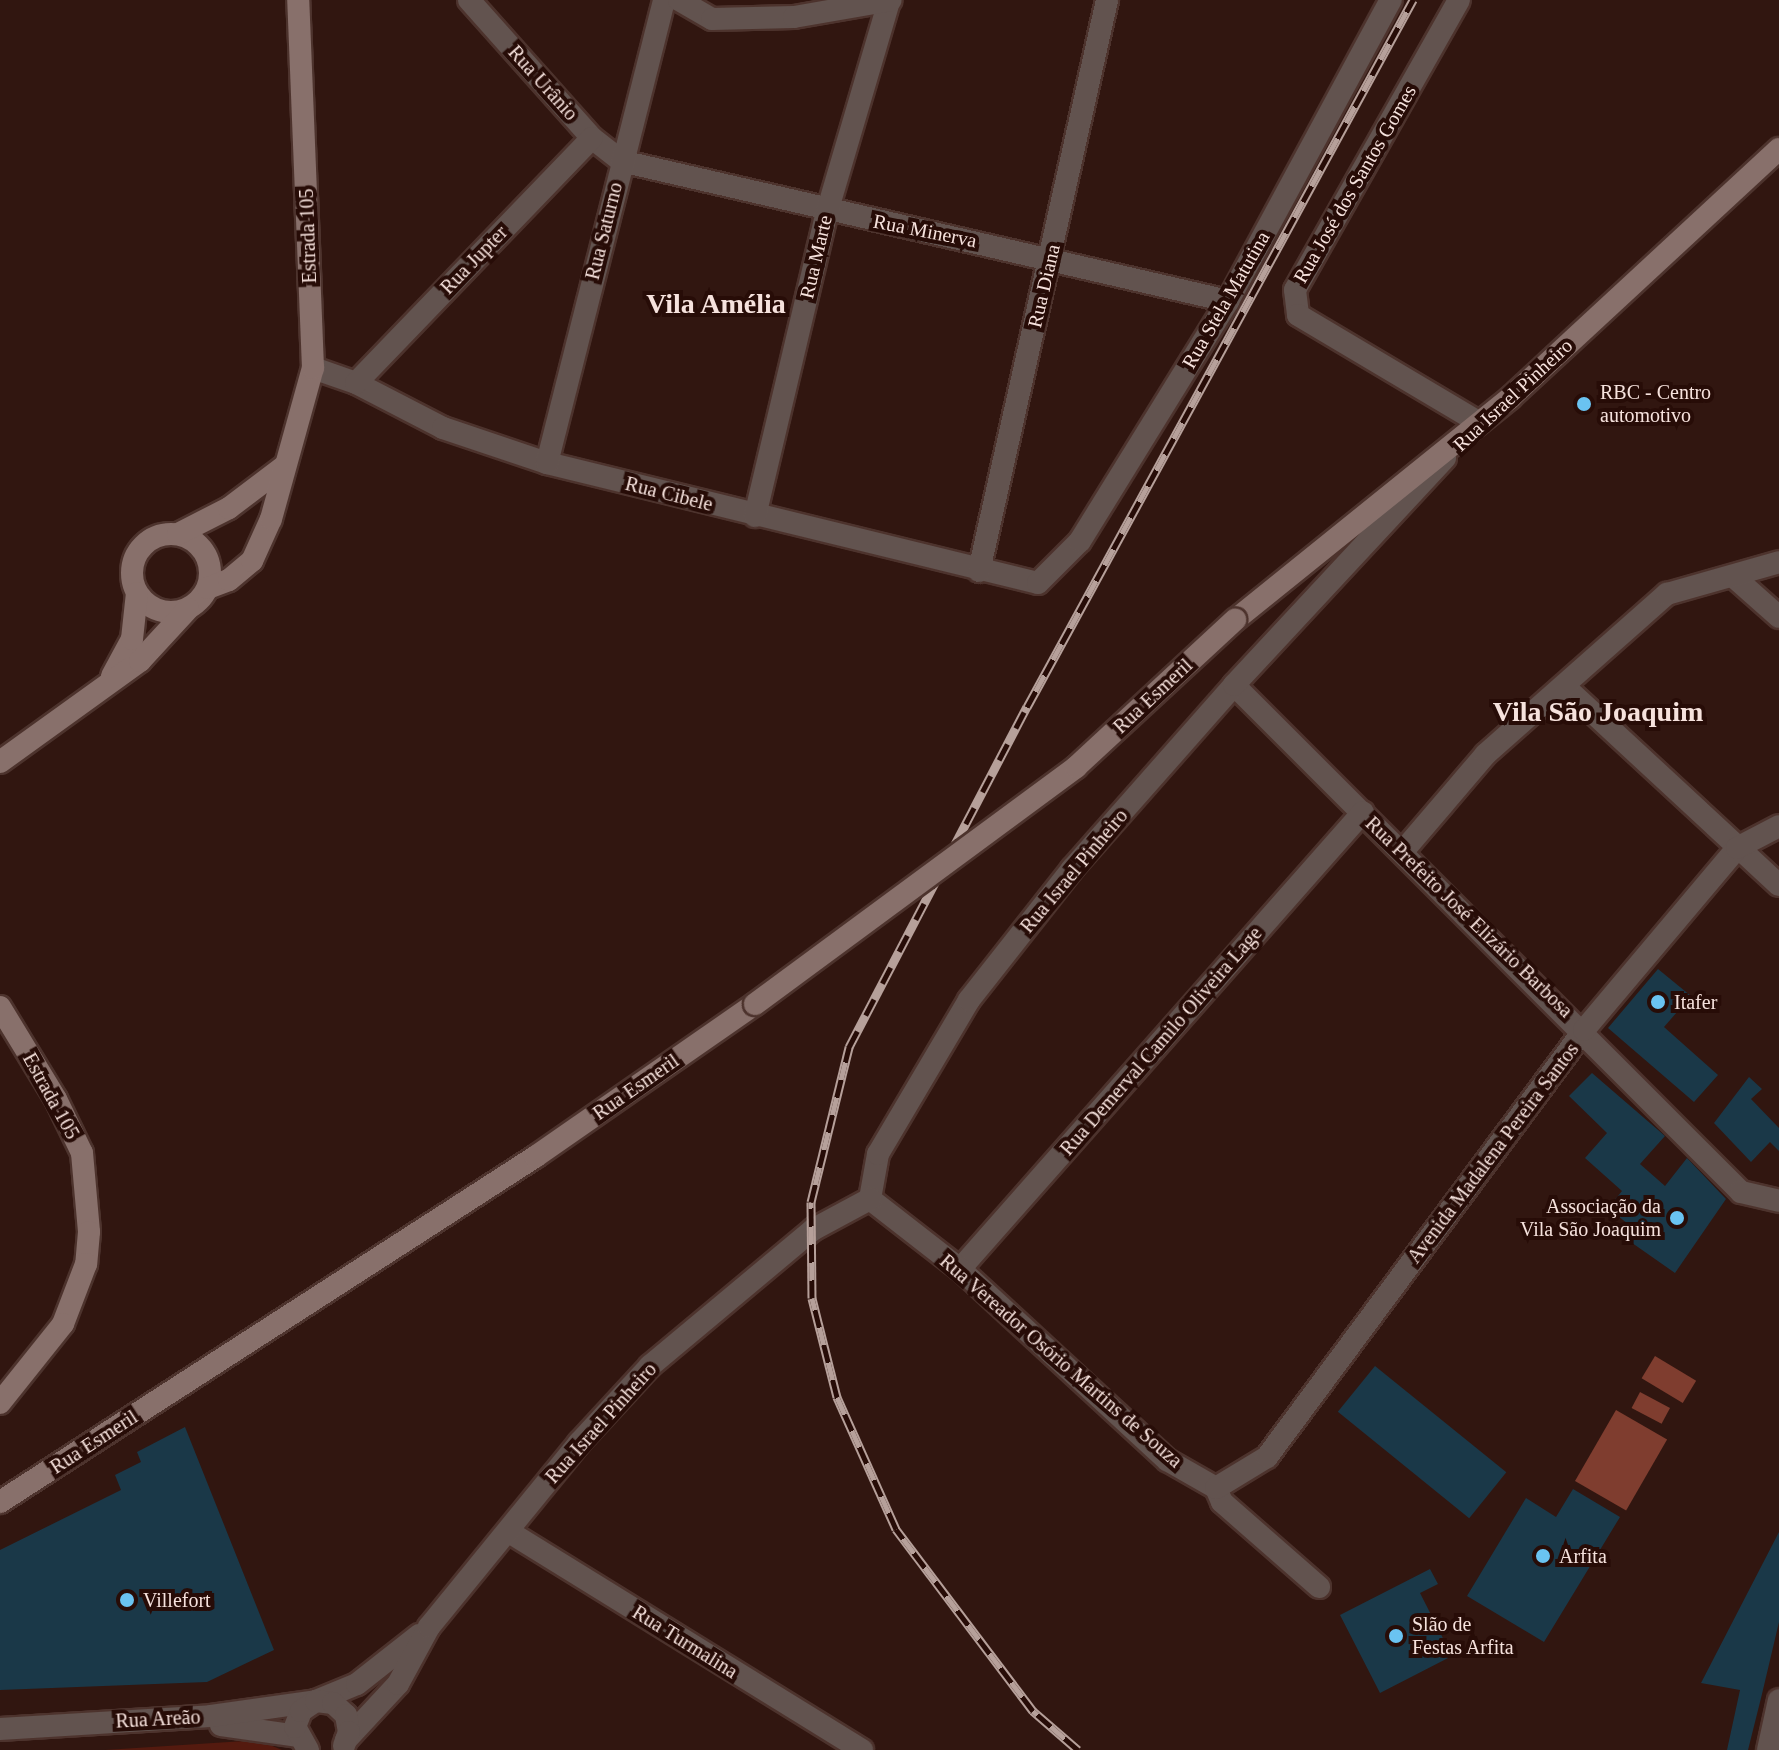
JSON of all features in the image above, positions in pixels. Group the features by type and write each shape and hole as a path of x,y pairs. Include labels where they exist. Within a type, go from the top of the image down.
{"main road":[{"name":"Estrada 105","path":"208,588 229,580 252,561 271,519 313,368 298,0"},
{"name":"Rua Israel Pinheiro","path":"1478,422 1779,149"},
{"name":"Rua Esmeril","path":"0,1502 535,1157 755,1004 1076,767 1235,620 1478,422"},
{"path":"188,609 169,613 150,607 137,593 131,576 145,543 178,534 229,508 283,467"},
{"path":"0,762 166,638 208,588 206,554 178,534"},
{"path":"109,680 132,639 137,593"},
{"name":"Estrada 105","path":"0,1007 56,1099 82,1153 89,1232 86,1264 63,1324 0,1403"}],"street":[{"name":"Rua Urânio","path":"469,0 592,138 621,161"},
{"name":"Rua Saturno","path":"547,463 664,0"},
{"path":"679,0 712,19 794,17 890,0"},
{"name":"Rua Marte","path":"755,516 827,212 890,0"},
{"name":"Rua Diana","path":"979,571 1107,0"},
{"name":"Rua Stela Matutina","path":"1038,583 1080,541 1228,301 1391,0"},
{"name":"Rua José dos Santos Gomes","path":"1459,0 1295,290 1298,315 1478,422"},
{"name":"Rua Jupter","path":"356,383 592,138"},
{"name":"Rua Minerva","path":"621,161 827,212 1051,257 1228,301"},
{"name":"Rua Cibele","path":"313,368 356,383 443,428 547,463 1038,583"},
{"name":"Rua Israel Pinheiro","path":"316,1701 357,1684 429,1627 650,1366 814,1229 870,1199 878,1154 969,1000 1072,869 1234,685 1478,422"},
{"path":"1404,850 1486,754 1564,686 1608,640 1667,594 1779,562"},
{"path":"1734,577 1779,617"},
{"name":"Rua Prefeito José Elizário Barbosa","path":"1234,685 1404,850 1741,1192 1779,1201"},
{"path":"1564,686 1779,885"},
{"name":"Rua Demerval Camilo Oliveira Lage","path":"960,1269 1363,812"},
{"name":"Avenida Madalena Pereira Santos","path":"1216,1488 1267,1457 1584,1030 1737,848 1779,826"},
{"name":"Rua Vereador Osório Martins de Souza","path":"870,1199 960,1269 1167,1460 1216,1488 1222,1502 1319,1587"},
{"name":"Rua Turmalina","path":"509,1532 862,1750"},
{"name":"Rua Israel Pinheiro","path":"344,1747 398,1684 429,1627"},
{"path":"1768,1750 1779,1700"},
{"path":"302,1745 297,1719 316,1701 333,1703 346,1715 344,1747"},
{"name":"Rua Areão","path":"0,1729 211,1716 316,1701"},
{"name":"Rua Areão","path":"0,1742 236,1724 302,1745"}],"shaded area":[{"path":"1655,1356 1696,1381 1683,1403 1642,1378"},
{"path":"1640,1392 1670,1408 1662,1424 1632,1408"},
{"path":"1616,1410 1667,1440 1626,1511 1575,1481"},
{"path":"258,1740 282,1750 105,1750"}],"building":[{"path":"1658,969 1691,996 1664,1027 1718,1075 1694,1102 1608,1028"},
{"path":"1592,1073 1665,1136 1640,1164 1665,1186 1687,1158 1726,1199 1675,1273 1625,1238 1633,1228 1608,1208 1622,1191 1585,1158 1607,1133 1569,1096"},
{"path":"1749,1077 1762,1089 1751,1099 1779,1128 1779,1151 1770,1142 1751,1162 1714,1123"},
{"path":"1375,1366 1506,1472 1469,1518 1338,1412"},
{"name":"Villefort","path":"185,1427 274,1650 207,1682 0,1690 0,1550 121,1490 115,1475 141,1462 137,1452"},
{"name":"Arfita","path":"1573,1489 1620,1517 1544,1642 1467,1596 1526,1498 1556,1517"},
{"path":"1779,1532 1779,1622 1762,1694 1748,1750 1727,1750 1740,1690 1701,1683"},
{"name":"Slão de Festas Arfita","path":"1430,1569 1438,1584 1420,1593 1452,1656 1380,1693 1340,1615"}],"railway":[{"path":"1078,1750 1033,1711 896,1529 837,1397 812,1298 811,1202 849,1047 1027,707 1413,0"}],"place":[{"name":"RBC - Centro automotivo","path":"1584,404"},
{"name":"Itafer","path":"1658,1002"},
{"name":"Associação da Vila São Joaquim","path":"1677,1218"},
{"name":"Arfita","path":"1543,1556"},
{"name":"Villefort","path":"127,1600"},
{"name":"Slão de Festas Arfita","path":"1396,1636"}],"district":[{"name":"Vila Amélia","path":"716,304"},
{"name":"Vila São Joaquim","path":"1598,712"}]}
